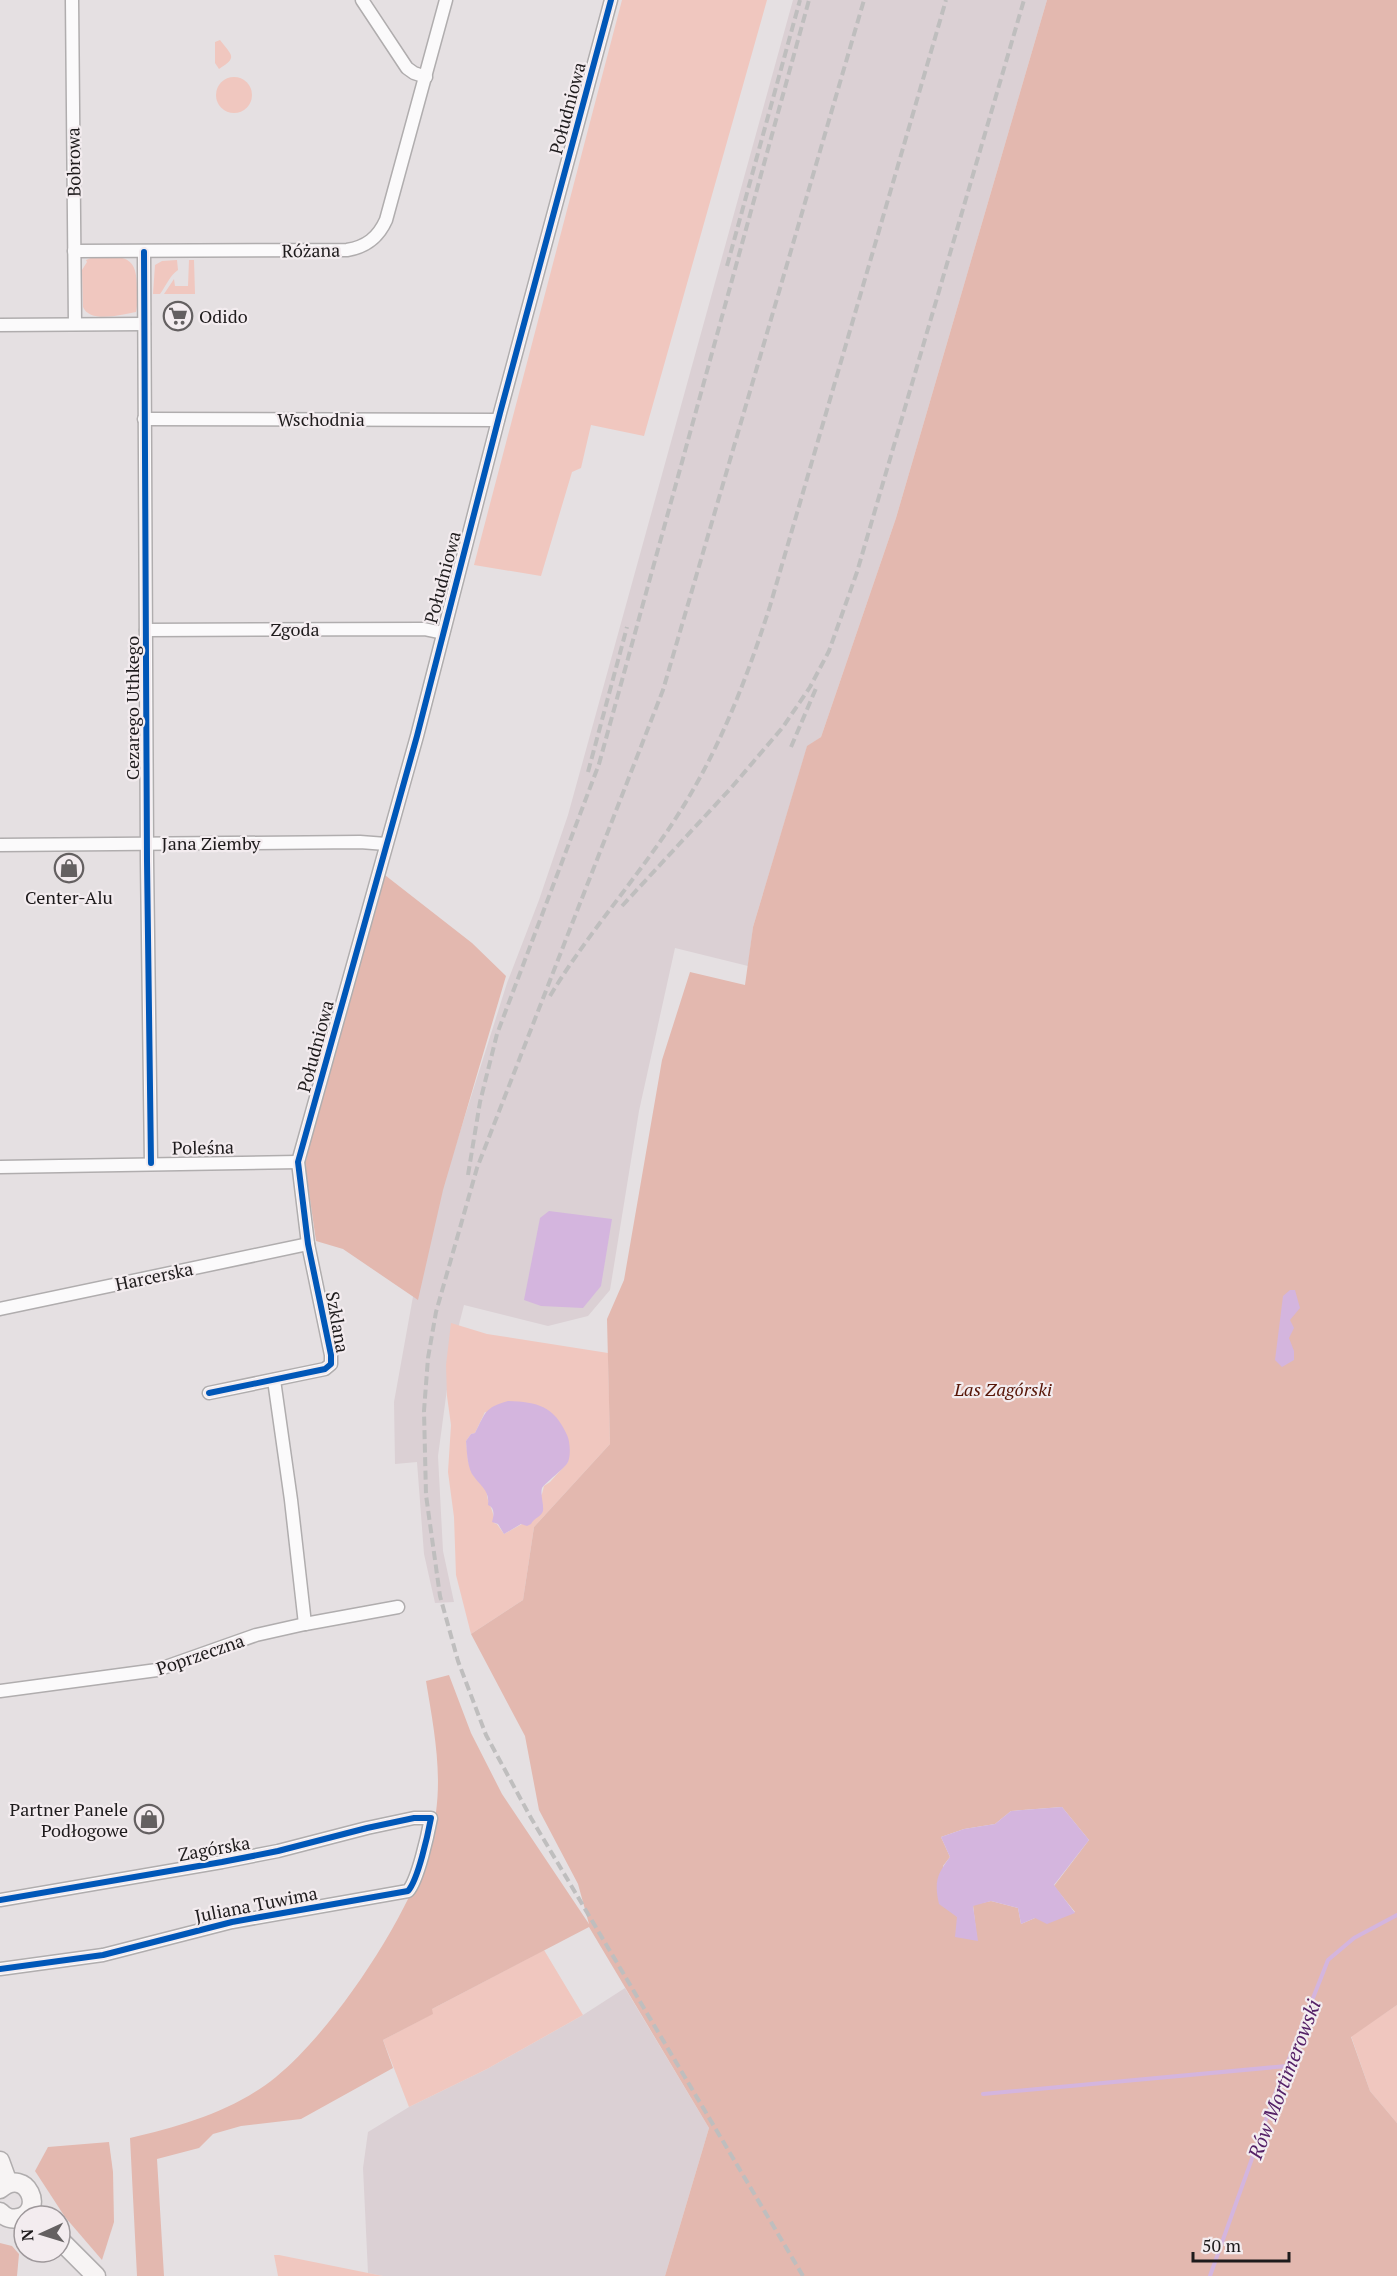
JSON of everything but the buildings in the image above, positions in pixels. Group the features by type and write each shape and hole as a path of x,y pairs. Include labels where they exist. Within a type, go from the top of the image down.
{"street":[{"name":"Bobrowa","path":"72,0 75,324"},
{"path":"362,0 407,68 414,73 426,76"},
{"name":"Różana","path":"74,251 347,250 369,243 382,230 386,220 446,0"},
{"name":"Południowa","path":"298,1162 417,736 498,420 611,0"},
{"name":"Cezarego Uthkego","path":"144,252 151,1163"},
{"path":"0,325 144,324"},
{"name":"Wschodnia","path":"144,419 498,420"},
{"name":"Zgoda","path":"146,630 424,629 443,633"},
{"name":"Jana Ziemby","path":"0,845 369,842 386,844"},
{"name":"Poleśna","path":"0,1167 298,1162"},
{"name":"Szklana","path":"209,1393 325,1369 331,1364 332,1355 308,1244 298,1162"},
{"name":"Harcerska","path":"0,1309 308,1244"},
{"path":"274,1380 291,1500 304,1624"},
{"name":"Poprzeczna","path":"0,1691 158,1670 242,1639 304,1624 398,1607"},
{"name":"Zagórska","path":"0,1900 222,1862 414,1818 431,1818"},
{"name":"Juliana Tuwima","path":"0,1969 103,1955 232,1922 405,1892 413,1885 428,1837 431,1818"},
{"path":"0,2162 4,2186 19,2183 30,2193 32,2204"},
{"path":"72,2252 96,2276"}],"shaded area":[{"path":"622,0 767,0 644,436 591,425 581,468 572,472 541,576 474,565"},
{"path":"793,0 1047,0 896,518 821,737 807,747 753,927 748,966 675,948 639,1111 610,1290 588,1316 548,1326 464,1305 452,1352 438,1456 443,1551 454,1602 435,1603 424,1554 417,1462 395,1464 394,1402 414,1291 440,1195 507,983 568,815"},
{"path":"220,40 228,50 231,59 219,69 215,63 215,42"},
{"path":"234,77 247,82 252,95 247,108 234,113 221,108 216,95 221,82"},
{"path":"93,257 120,258 131,263 136,277 136,312 100,317 87,312 83,307 82,270 86,260"},
{"path":"177,260 178,270 160,294 153,294 155,265 162,261"},
{"path":"189,260 194,260 195,294 164,294 174,279 175,286 188,286"},
{"path":"549,1211 612,1219 601,1286 583,1308 541,1306 524,1300 540,1218"},
{"path":"1290,1290 1295,1290 1300,1308 1290,1320 1294,1328 1289,1338 1294,1351 1294,1360 1282,1367 1275,1360 1283,1296"},
{"path":"451,1323 487,1334 608,1353 610,1444 534,1527 523,1600 471,1634 456,1575 454,1517 448,1472 451,1425 446,1365","holes":["485,1412 568,1462 544,1486 542,1494 522,1524 504,1534 494,1523 487,1498 487,1489 473,1475 468,1461 466,1441 471,1434 475,1433"]},
{"path":"508,1401 536,1405 551,1412 567,1435 570,1452 566,1465 542,1488 543,1511 541,1515 531,1524 527,1526 521,1524 504,1534 498,1524 492,1522 493,1512 488,1505 486,1492 470,1470 466,1441 471,1434 475,1433 484,1415 490,1409"},
{"path":"1062,1807 1089,1840 1054,1885 1075,1913 1047,1924 1035,1918 1021,1924 1018,1908 991,1901 973,1906 978,1941 955,1937 957,1917 939,1904 938,1879 950,1857 941,1837 964,1829 995,1824 1011,1811"},
{"path":"544,1950 583,2015 487,2069 409,2107 383,2040 432,2014 432,2009"},
{"path":"625,1988 709,2128 665,2276 383,2276 368,2273 363,2168 368,2132 409,2107 487,2069 583,2015"},
{"path":"1397,2005 1397,2123 1370,2091 1351,2036"},
{"path":"274,2255 279,2255 383,2276 278,2276"}],"green space":[{"name":"Las Zagórski","path":"1047,0 1397,0 1397,2005 1351,2037 1370,2091 1397,2123 1397,2276 665,2276 709,2128 589,1927 432,2009 433,2014 383,2040 393,2068 301,2119 241,2126 213,2134 199,2148 157,2159 164,2276 137,2276 130,2138 207,2116 243,2099 276,2077 321,2032 365,1973 385,1942 417,1880 432,1837 438,1796 434,1730 426,1681 449,1675 471,1733 502,1794 589,1924 578,1884 539,1810 525,1736 471,1634 523,1600 534,1527 610,1444 607,1319 624,1280 662,1060 690,972 745,985 753,927 807,746 821,737 896,518","holes":["1062,1807 1089,1840 1054,1886 1075,1912 1035,1918 1021,1924 1018,1908 991,1901 973,1905 977,1940 957,1917 943,1866 950,1857 941,1837 964,1829 995,1824 1011,1811"]},
{"path":"381,872 472,943 506,976 443,1190 418,1300 343,1249 316,1241 305,1164"},
{"path":"109,2142 113,2172 114,2222 102,2260 72,2225 72,2204 57,2204 35,2171 48,2147"},
{"path":"0,2243 12,2246 12,2264 18,2264 17,2276 0,2276"}],"waterway":[{"name":"Rów Mortimerowski","path":"1210,2276 1274,2097 1328,1960 1354,1938 1397,1915"},
{"path":"983,2094 1287,2066"}],"railway":[{"path":"727,266 800,0"},
{"path":"468,1175 480,1102 497,1034 599,764 809,0"},
{"path":"803,2276 531,1818 486,1735 458,1661 440,1596 426,1495 424,1411 428,1358 436,1312 477,1168 663,690 864,0"},
{"path":"550,996 681,810 709,761 742,685 770,606 946,0"},
{"path":"622,906 731,788 783,727 810,687 829,651 857,572 1024,0"},
{"path":"588,772 627,627"},
{"path":"791,747 817,686"}],"cycle path":[{"path":"209,1393 325,1369 331,1364 308,1244 298,1162 417,736 500,413 611,0"},
{"path":"144,252 151,1163"},
{"path":"0,1900 222,1862 414,1818 431,1818 419,1867 408,1891 232,1922 103,1955 0,1969"}],"place":[{"name":"Odido","path":"178,316"},
{"name":"Center-Alu","path":"69,868"},
{"name":"Partner Panele Podłogowe","path":"149,1819"}]}
